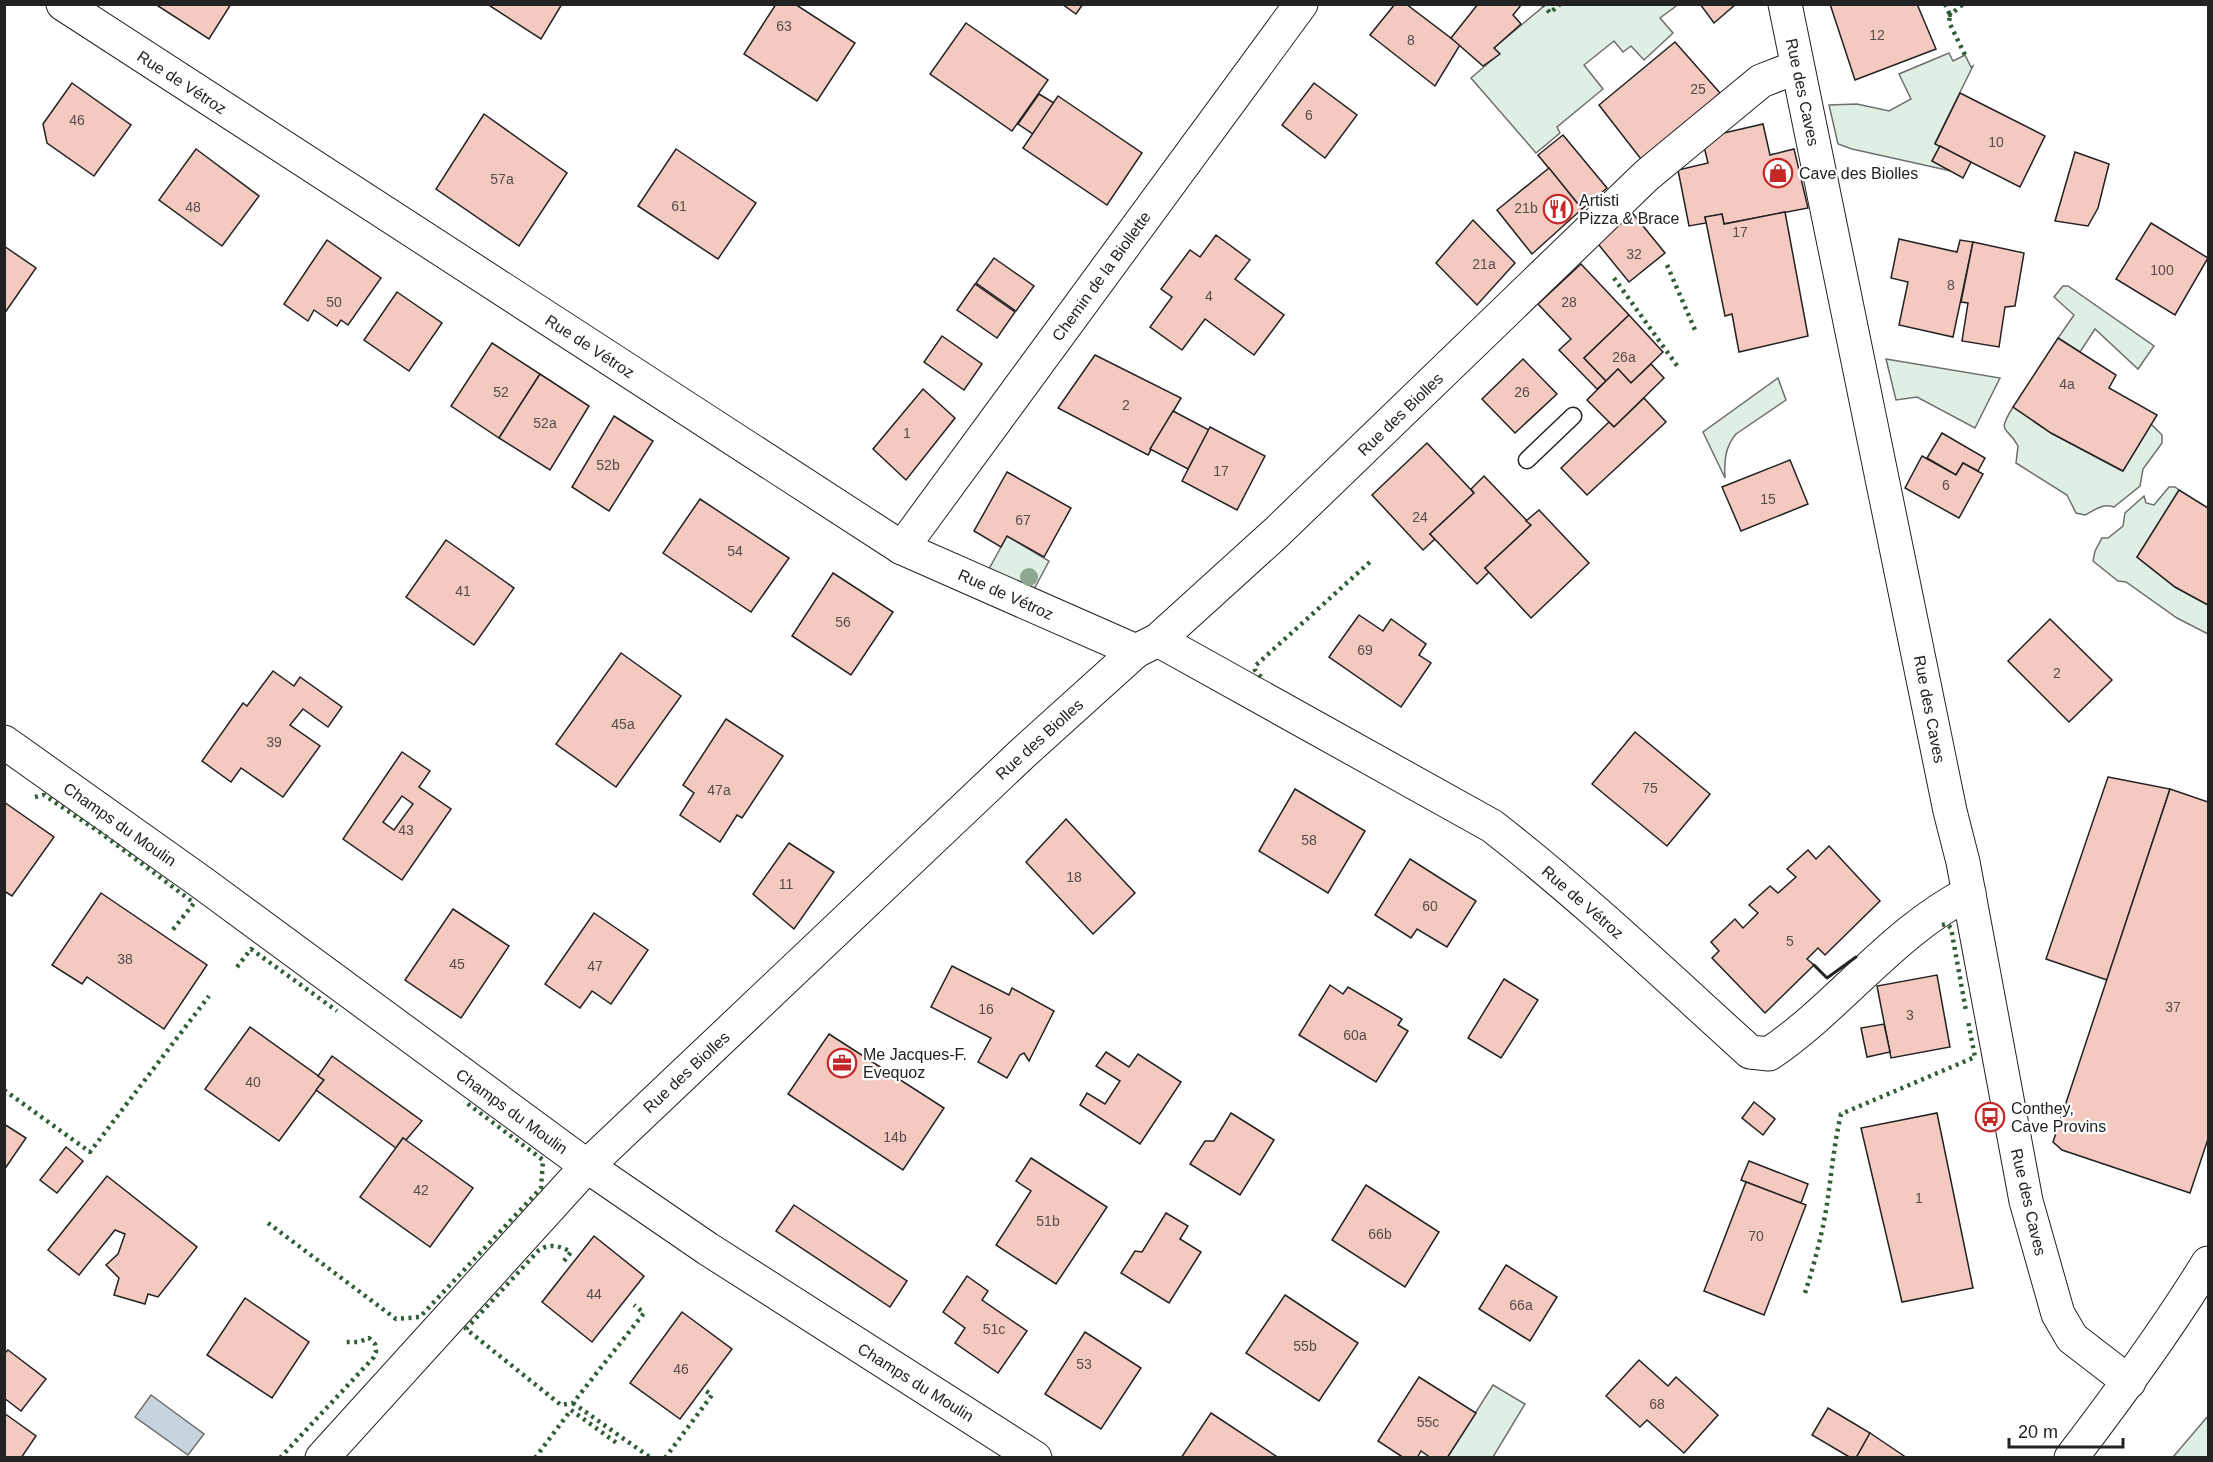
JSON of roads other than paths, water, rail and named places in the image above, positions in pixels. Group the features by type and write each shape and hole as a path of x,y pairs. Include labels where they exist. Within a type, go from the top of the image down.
{"street":[{"name":"Rue de Vétroz","path":"63,4 902,548 1147,645 1492,826 1553,875 1750,1052 1769,1054 1788,1041 1867,968 1914,929 1946,904 1969,892"},
{"name":"Chemin de la Biollette","path":"902,548 1301,4"},
{"name":"Rue des Caves","path":"1785,4 1950,811 1969,892 2026,1201 2058,1314 2072,1338 2129,1382"},
{"name":"Rue des Biolles","path":"322,1458 587,1166 1023,753 1277,532 1647,175 1761,81 1797,67"},
{"name":"Champs du Moulin","path":"4,742 201,882 587,1166 708,1250 1035,1458"},
{"path":"2071,1458 2174,1318 2208,1263"}],"lane":[{"path":"1527,460 1573,416"}],"place":[{"name":"Cave des Biolles","path":"1778,173"},
{"name":"Artisti Pizza & Brace","path":"1558,209"},
{"name":"Me Jacques-F. Evequoz","path":"842,1063"},
{"name":"Conthey, Cave Provins","path":"1990,1117"}]}
